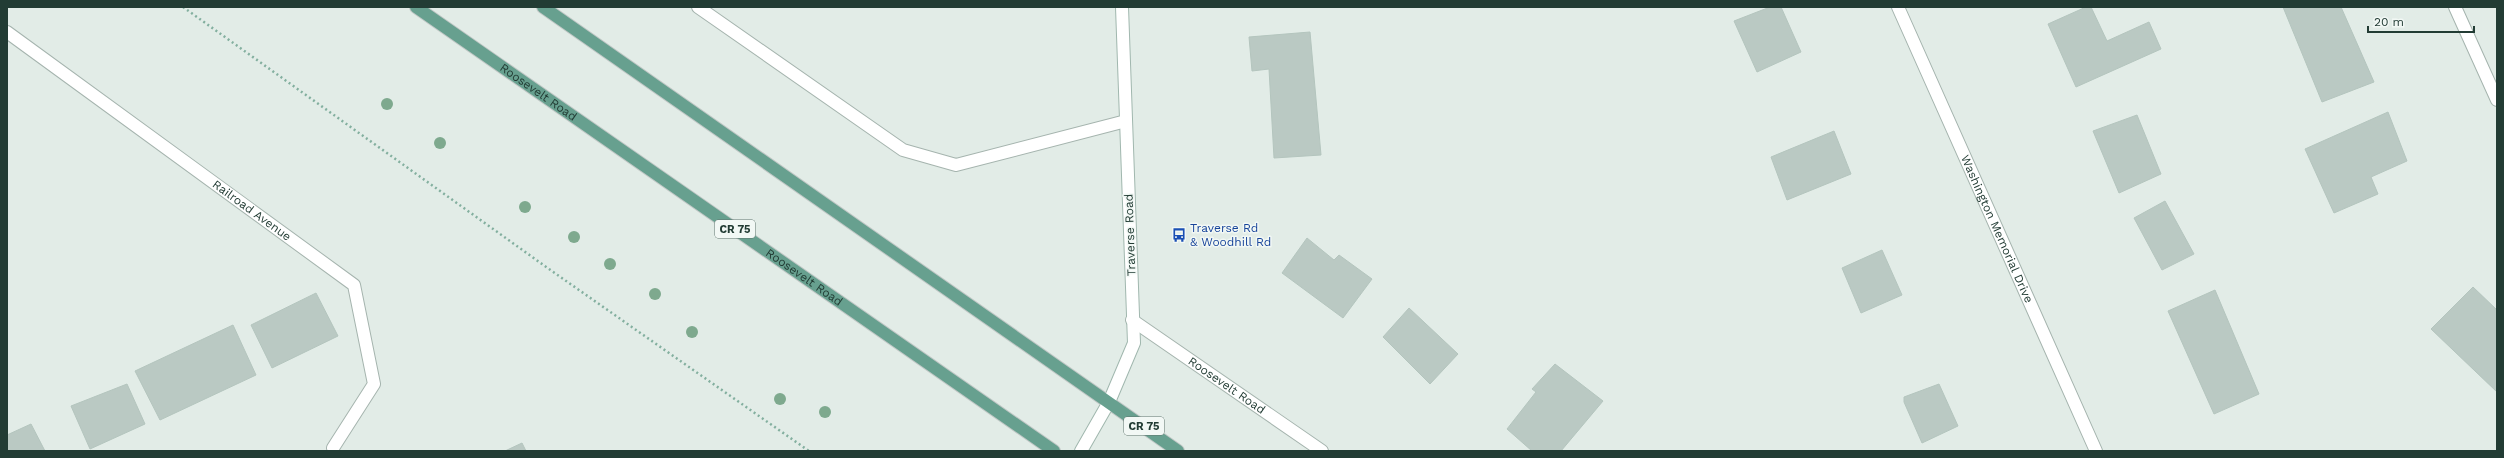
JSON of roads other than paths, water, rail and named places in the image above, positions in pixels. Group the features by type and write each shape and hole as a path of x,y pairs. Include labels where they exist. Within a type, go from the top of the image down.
{"main road":[{"name":"Roosevelt Road","path":"416,7 1054,451"},
{"name":"CR 75","path":"543,7 1178,451"}],"street":[{"path":"698,7 903,150 956,165 1126,121"},
{"name":"Traverse Road","path":"1081,451 1109,402 1134,344 1122,7"},
{"name":"Washington Memorial Drive","path":"1898,7 2096,451"},
{"path":"2455,7 2497,100"},
{"name":"Railroad Avenue","path":"7,32 354,285 374,384 332,450"},
{"name":"Roosevelt Road","path":"1132,320 1322,451"}],"place":[{"name":"Traverse Rd & Woodhill Rd","path":"1179,235"}]}
